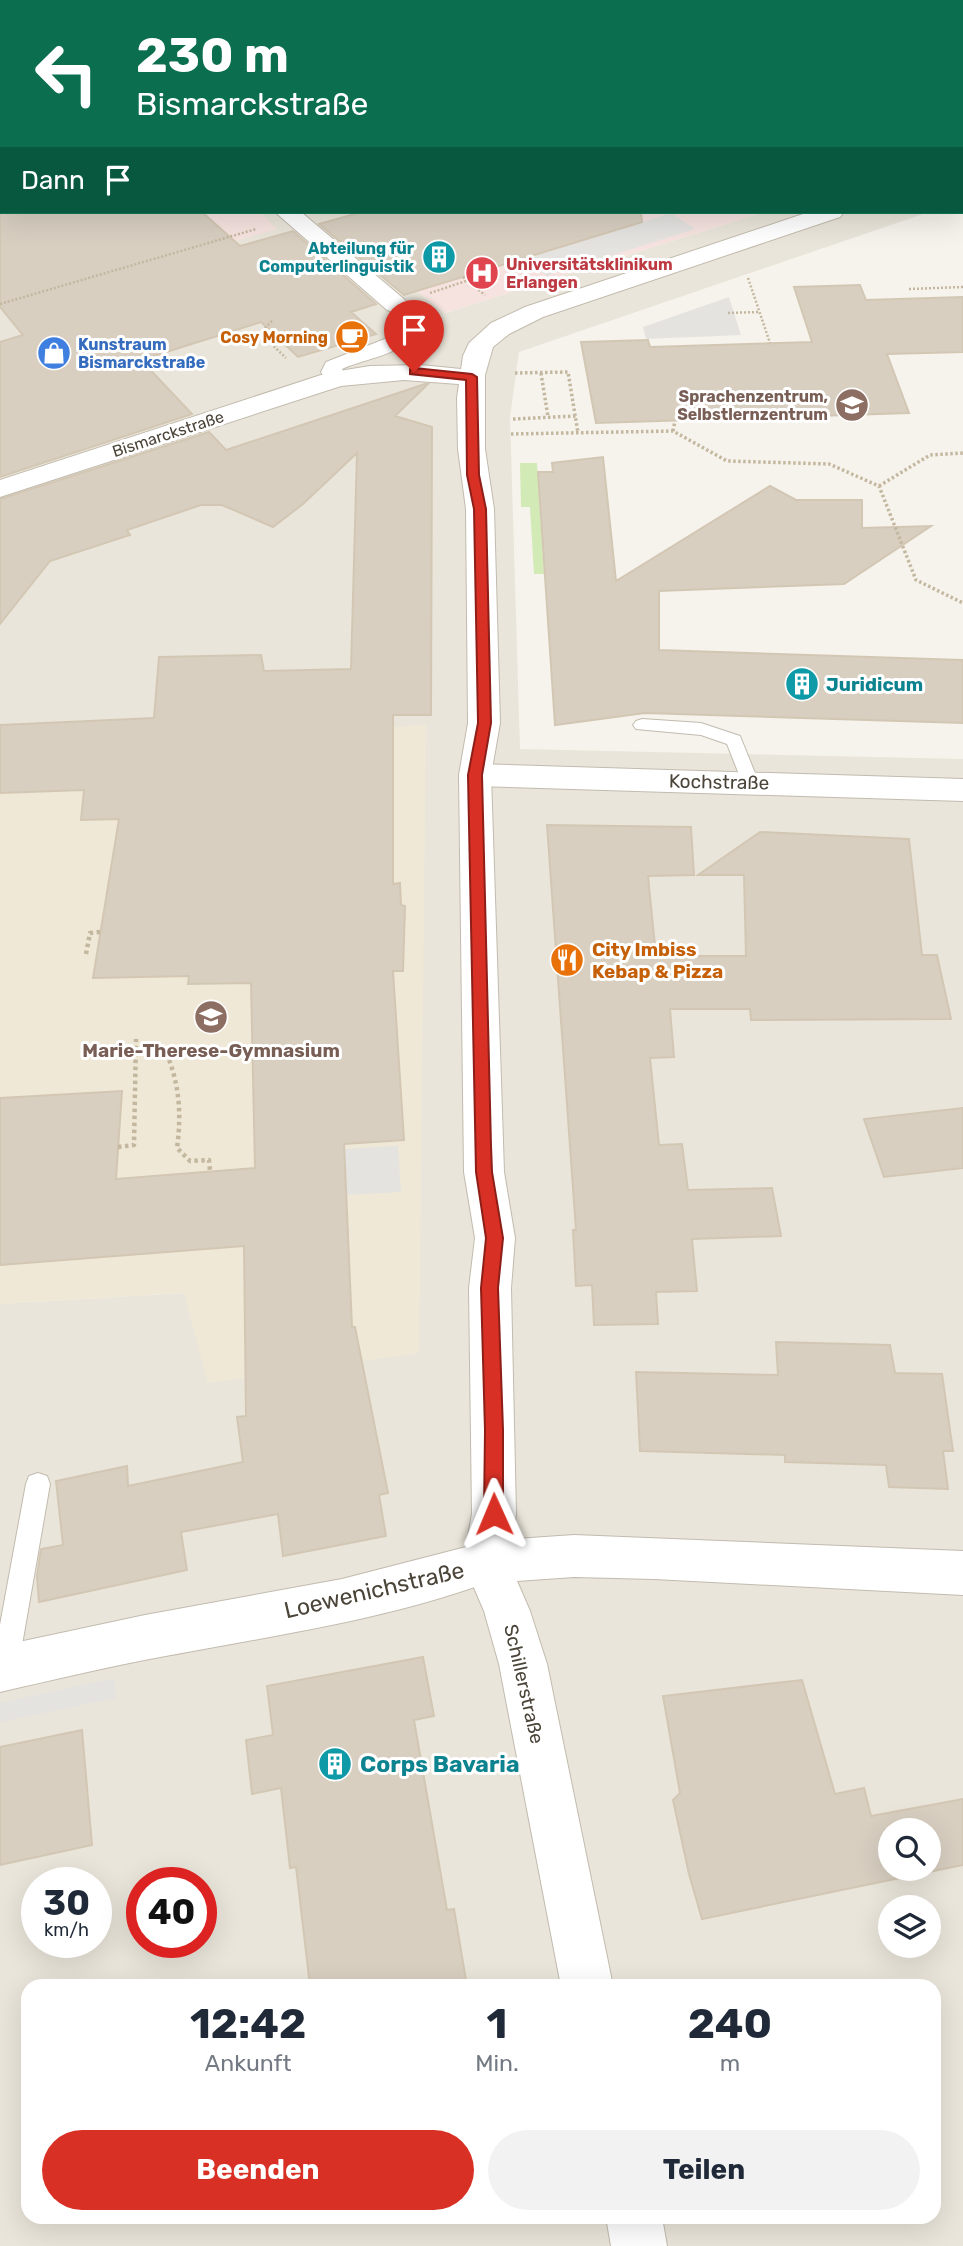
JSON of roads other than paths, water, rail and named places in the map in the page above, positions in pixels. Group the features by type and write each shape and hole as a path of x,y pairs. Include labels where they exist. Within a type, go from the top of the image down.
{"street":[{"path":"486,1562 494,1514 490,1288 495,1238 484,1172 475,775 484,723 480,509 473,475 472,372 481,344 511,323 647,272 826,214"},
{"path":"290,215 396,306 409,322 410,327 405,337 391,345 339,362 333,366 325,383"},
{"name":"Bismarckstraße","path":"0,489 325,383 378,373 472,372"},
{"name":"Kochstraße","path":"475,775 963,790"},
{"name":"Loewenichstraße","path":"2,1665 385,1592 436,1580 486,1562 573,1556 627,1557 963,1573"},
{"name":"Schillerstraße","path":"486,1562 507,1611 523,1664 586,1979"},
{"path":"635,2224 639,2246"}],"lane":[{"path":"642,725 688,727 723,734 734,740 750,783"},
{"path":"2,1665 37,1484"}],"place":[{"name":"Abteilung für Computerlinguistik","path":"439,257"},
{"name":"Universitätsklinikum Erlangen","path":"482,273"},
{"name":"Cosy Morning","path":"352,337"},
{"name":"Kunstraum Bismarckstraße","path":"54,353"},
{"name":"Sprachenzentrum, Selbstlernzentrum","path":"852,405"},
{"name":"Juridicum","path":"802,684"},
{"name":"City Imbiss Kebap & Pizza","path":"567,960"},
{"name":"Marie-Therese-Gymnasium","path":"211,1017"},
{"name":"Corps Bavaria","path":"335,1764"}]}
